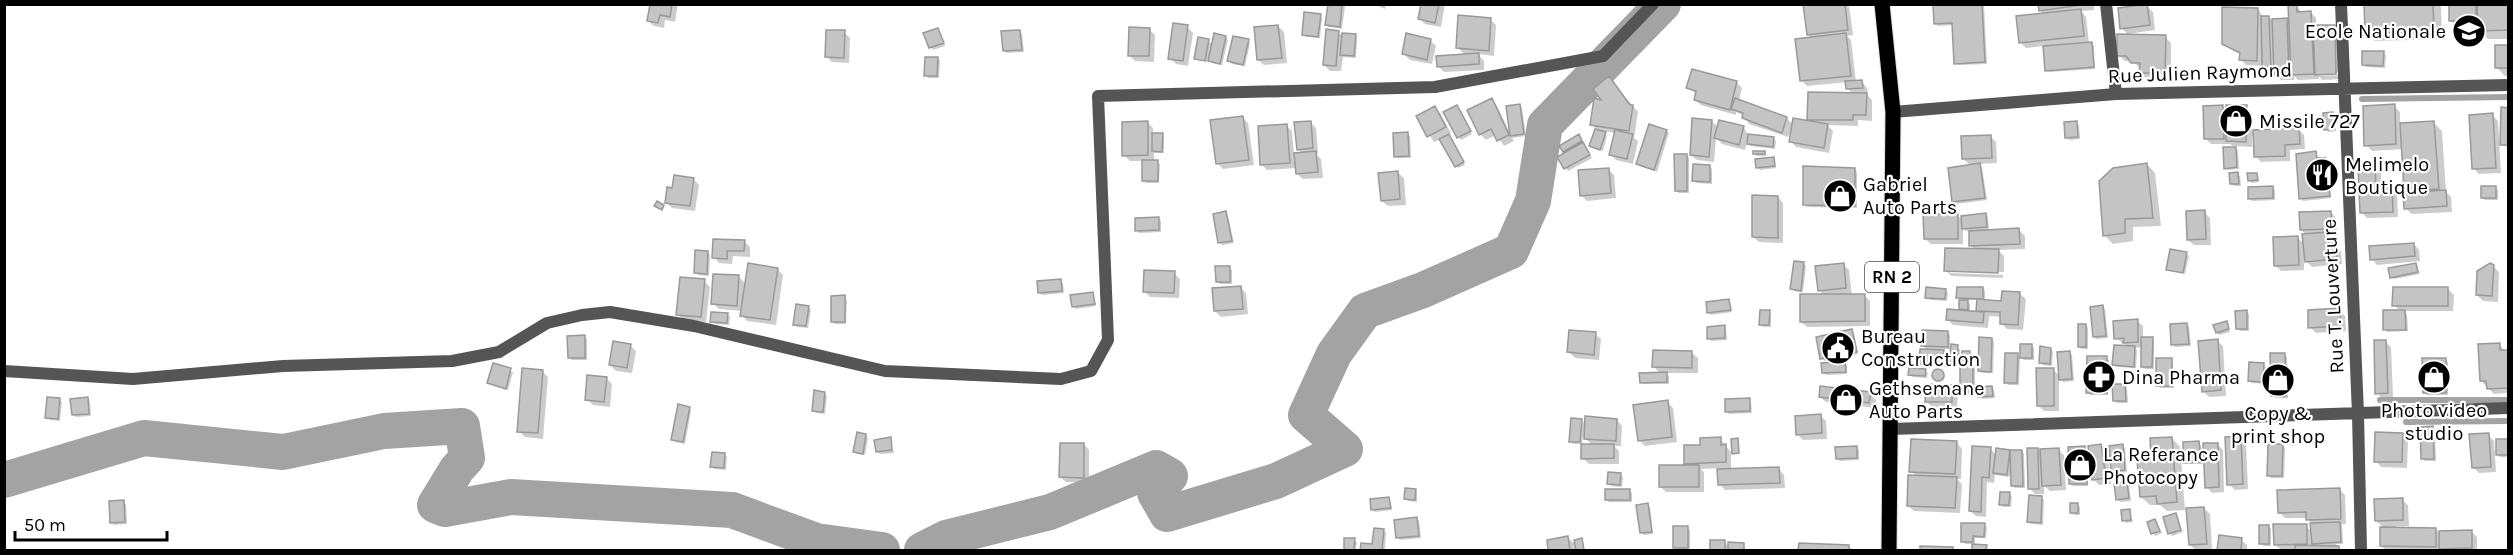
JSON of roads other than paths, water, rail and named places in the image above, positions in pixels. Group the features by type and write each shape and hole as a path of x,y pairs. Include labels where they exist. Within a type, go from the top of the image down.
{"main road":[{"name":"RN 2","path":"1882,4 1893,112 1892,429 1889,550"}],"street":[{"path":"4,371 133,379 283,366 452,361 499,352 547,323 582,315 610,312 694,326 885,370 1061,379 1091,371 1108,340 1098,96 1435,87 1603,56 1653,4"},
{"path":"2106,4 2116,94"},
{"name":"Rue T. Louverture","path":"2341,4 2358,414 2361,550"},
{"name":"Rue Julien Raymond","path":"1893,112 2116,94 2508,85"},
{"path":"1892,429 2508,408"}],"waterway":[{"path":"922,550 946,538 1050,512 1156,468 1170,476 1155,493 1167,514 1276,481 1345,449 1306,415 1334,354 1365,311 1423,290 1511,251 1533,201 1545,125 1663,4"},
{"path":"2362,99 2508,97"},
{"path":"2380,400 2508,400"},
{"path":"2406,422 2508,421"},
{"path":"4,480 144,438 283,452 384,431 462,426 467,458 457,469 435,505 445,509 511,497 732,510 816,541 882,550"}],"place":[{"name":"Ecole Nationale","path":"2469,31"},
{"name":"Missile 727","path":"2236,121"},
{"name":"Melimelo Boutique","path":"2322,175"},
{"name":"Gabriel Auto Parts","path":"1840,196"},
{"name":"Bureau Construction","path":"1838,348"},
{"name":"Dina Pharma","path":"2099,377"},
{"name":"Photo video studio","path":"2434,377"},
{"name":"Copy & print shop","path":"2278,380"},
{"name":"Gethsemane Auto Parts","path":"1846,400"},
{"name":"La Referance Photocopy","path":"2080,465"}]}
